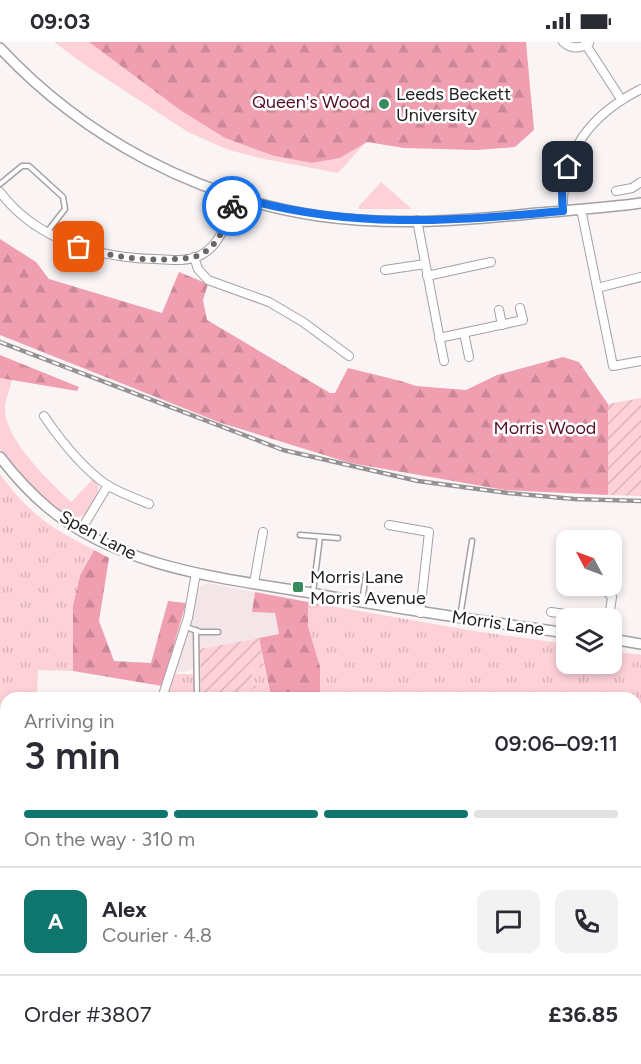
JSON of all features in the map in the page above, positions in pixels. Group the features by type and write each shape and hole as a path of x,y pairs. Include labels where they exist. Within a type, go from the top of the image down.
{"street":[{"path":"563,42 575,48 588,44 621,99"},
{"path":"0,48 49,94 109,138 164,169 235,196 283,209 319,216 367,220 417,220 504,216 641,203"},
{"path":"563,211 562,192 568,167 578,142 591,124 621,99 641,89"},
{"path":"616,190 632,188 641,182"},
{"path":"0,192 17,211 46,233 79,247 118,256 166,260 202,255 216,241 227,223 235,196"},
{"path":"581,209 613,366 641,361"},
{"path":"417,220 444,361"},
{"path":"194,257 198,269 207,280 268,302 303,322 349,356"},
{"path":"427,276 492,262"},
{"path":"385,270 424,264"},
{"path":"597,288 641,277"},
{"path":"439,338 523,320 520,308"},
{"path":"499,310 502,325"},
{"path":"464,333 469,357"},
{"path":"44,416 76,457 108,485 149,504"},
{"name":"Spen Lane","path":"0,457 20,481 48,508 81,530 145,560 216,578"},
{"path":"81,530 108,485"},
{"path":"389,525 429,532 420,613"},
{"path":"254,583 263,532"},
{"path":"164,692 186,627 196,573"},
{"name":"Morris Lane","path":"216,578 420,613 556,631"},
{"path":"551,612 556,613"},
{"path":"622,641 641,644"}],"lane":[{"path":"0,184 21,166 28,166 63,197 65,209 46,233"},
{"path":"300,534 338,538"},
{"path":"313,594 320,537"},
{"path":"460,618 472,541"},
{"path":"362,602 366,575"},
{"path":"186,627 218,632"},
{"path":"196,630 197,692"}],"shaded area":[{"path":"208,583 255,592 252,612 275,613 279,634 200,649 200,668 175,673 194,598 201,586"}],"green space":[{"path":"54,42 89,42 180,110 225,138 274,156 312,163 340,158 367,141 338,173 259,158 226,149 188,132 85,65"},
{"name":"Queen's Wood","path":"89,42 526,42 534,130 515,147 476,150 404,148 367,142 340,158 312,163 274,156 225,138 180,110"},
{"path":"381,182 412,209 359,209 359,206"},
{"name":"Morris Wood","path":"0,239 36,262 49,279 162,313 179,272 208,284 203,300 207,320 330,393 335,393 348,368 416,386 466,390 497,375 563,357 579,362 608,404 608,495 505,490 350,463 221,423 0,335"},
{"path":"0,355 79,387 77,391 0,378"},
{"path":"0,378 12,380 5,407 6,419 29,459 71,502 93,479 98,485 94,502 88,511 79,517 68,515 41,497 0,449"},
{"path":"641,398 641,496 608,495 608,404"},
{"path":"0,474 21,500 42,519 94,550 80,575 73,605 73,671 38,670 37,692 0,692"},
{"path":"94,550 109,558 99,621 114,661 151,663 168,601 186,603 162,686 73,671 73,605 80,575"},
{"path":"255,592 308,602 308,626 320,666 320,692 270,692 259,638 279,634 275,613 252,612"},
{"path":"308,602 474,631 556,642 556,674 622,674 622,652 641,655 641,692 320,692 320,666 308,626"},
{"path":"259,638 264,666 251,670 256,688 243,692 201,692 200,649"},
{"path":"264,666 270,692 243,692 256,688 251,670"},
{"path":"174,674 194,674 195,692 169,692"}],"railway":[{"path":"0,342 283,450 418,481 574,499 641,501"}],"way so far":[{"path":"79,247 142,259 183,259 202,255 222,233 232,206"}],"place":[{"name":"Leeds Beckett University","path":"384,104"},
{"name":"Morris Lane Morris Avenue","path":"298,587"}],"route":[{"path":"232,206 235,196 319,216 367,220 440,219 563,211 562,192 568,167"}]}
